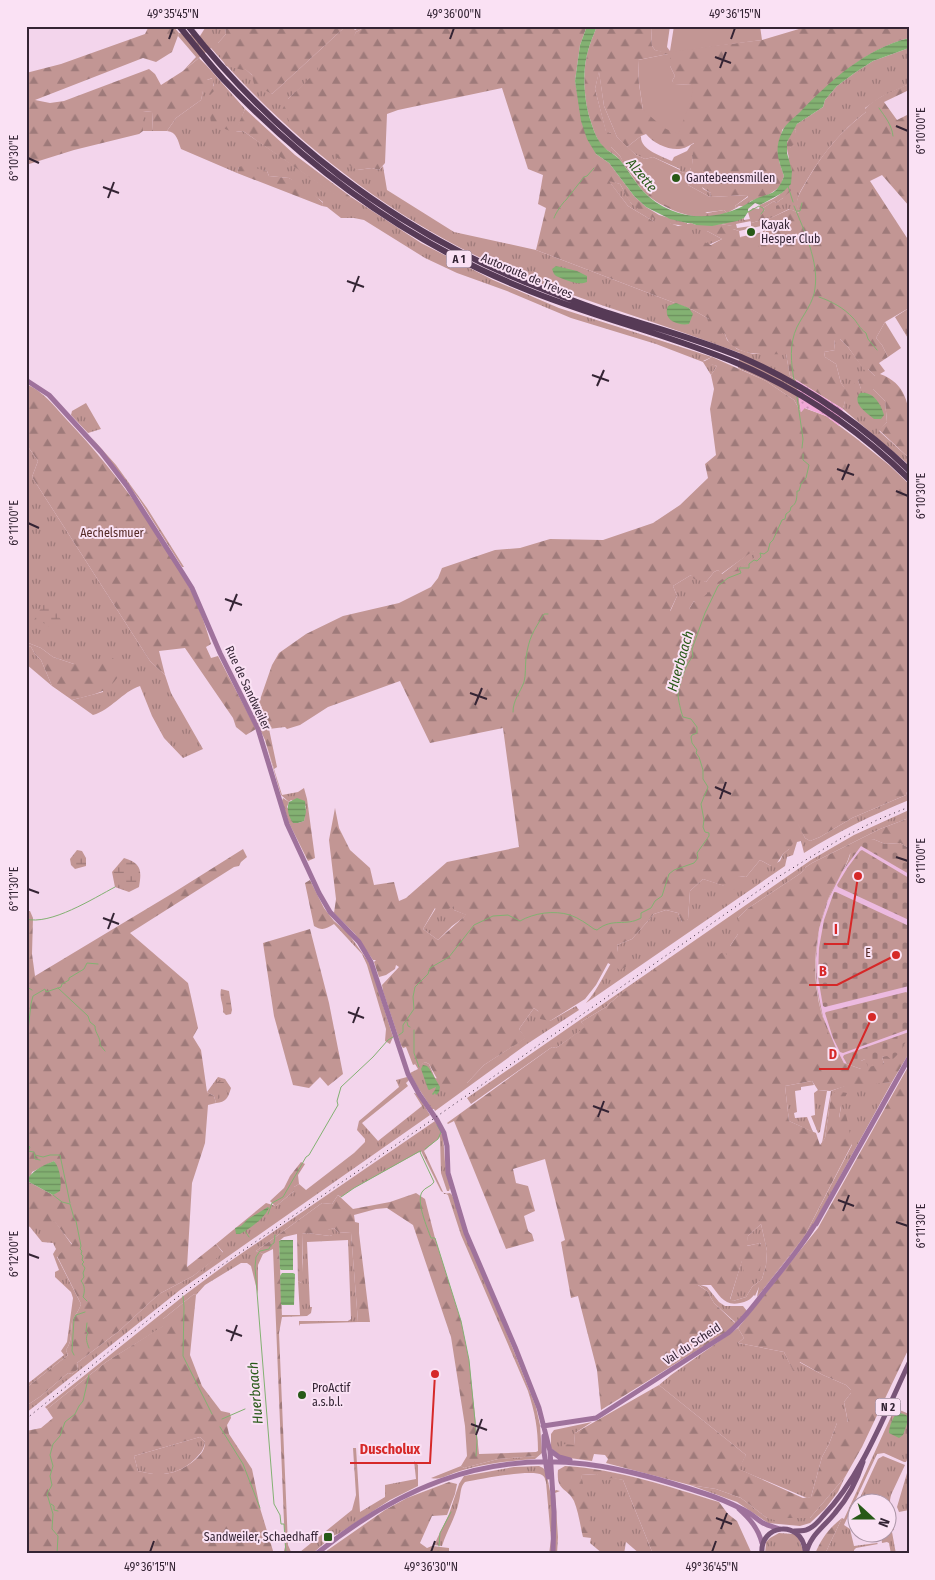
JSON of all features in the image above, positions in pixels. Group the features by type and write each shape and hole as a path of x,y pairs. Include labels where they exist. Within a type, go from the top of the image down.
{"highway":[{"name":"Autoroute de Trèves","path":"179,26 225,76 337,175 427,234 524,282 600,310 676,334 798,386 876,439 909,470"},
{"name":"Autoroute de Trèves","path":"188,26 225,76"},
{"name":"Autoroute de Trèves","path":"739,360 832,415 872,445 909,479"}],"main road":[{"name":"Rue de Sandweiler","path":"26,380 49,395 101,452 144,510 187,580 258,729 287,824 319,893 330,912 366,952 375,972 395,1037 412,1081 444,1133 447,1146 448,1173 466,1233 515,1347 538,1408 543,1426 548,1462"},
{"name":"Val du Scheid","path":"543,1426 596,1418 737,1326 804,1243 909,1058"},
{"name":"N 2","path":"806,1554 810,1540 845,1501 909,1363"},
{"name":"N 2","path":"794,1531 806,1530 813,1526 832,1507 868,1450"},
{"path":"538,1462 547,1451 558,1457 585,1464"},
{"path":"548,1462 551,1474 554,1512 553,1554"},
{"path":"548,1462 554,1512"},
{"path":"316,1554 366,1517 417,1489 458,1474 480,1469 515,1464 560,1462 623,1470 706,1494 746,1510 763,1523 780,1529 794,1531 800,1536 806,1554"},
{"path":"551,1474 554,1467 560,1462"},
{"path":"735,1506 750,1519 760,1534 762,1554"},
{"path":"758,1554 768,1535 780,1529"}],"green space":[{"path":"149,26 173,26 179,33 172,52 156,62 143,58 35,100 50,103 64,101 149,69 155,74 161,85 199,58 207,66 207,80 213,78 214,91 210,95 203,91 201,100 176,118 167,131 153,131 152,112 143,111 143,131 139,134 74,150 26,165 26,73 61,64 145,34"},
{"path":"204,26 225,26 226,34 218,43 272,94 346,26 351,26 355,30 362,26 367,26 356,32 353,39 288,99 306,122 344,145 357,170 372,168 379,170 383,166 387,190 454,232 536,250 693,310 709,319 737,349 753,354 786,354 790,376 796,380 801,412 794,400 766,381 738,368 740,353 526,278 481,258 395,210 355,182 279,119 211,48 183,71 196,57 178,36 179,33 200,36 205,28"},
{"path":"225,26 346,26 272,94 254,84 252,75 245,69 226,66 217,50 218,43 226,34"},
{"path":"367,26 587,26 580,45 575,81 596,154 609,163 634,196 646,207 659,215 687,223 687,225 665,222 644,213 630,202 620,184 609,181 628,206 653,221 685,234 687,244 689,237 699,240 701,247 704,242 711,245 722,239 707,231 707,225 721,224 733,226 733,229 739,231 742,238 753,236 760,249 761,239 768,230 768,227 762,222 790,209 799,213 797,199 811,173 839,136 866,112 864,110 873,101 909,84 909,90 884,102 897,120 909,114 909,206 882,175 870,181 909,241 909,308 885,322 876,338 888,357 879,363 885,371 880,374 892,380 900,388 905,398 910,421 909,458 879,430 887,422 885,401 873,389 861,389 858,380 864,376 875,376 868,369 864,370 840,339 834,340 835,350 824,352 825,357 836,364 841,383 847,391 854,383 858,390 845,401 843,409 790,376 786,354 760,354 742,351 729,342 725,334 720,335 714,331 710,327 709,319 693,310 536,250 546,208 538,204 543,175 528,169 502,88 387,114 385,163 379,170 372,168 357,170 336,157 342,146 331,156 319,147 308,137 303,129 306,123 298,128 292,125 282,110 288,99 318,70 316,60 352,39 356,32"},
{"path":"597,26 651,26 652,46 655,50 668,53 638,60 643,110 692,85 674,84 672,81 675,76 670,66 670,51 762,40 809,26 909,26 909,38 890,44 856,63 825,88 782,130 779,161 784,176 780,187 768,195 751,201 745,206 736,208 735,206 748,197 748,195 710,197 711,193 704,189 695,178 692,166 694,143 681,149 675,149 657,143 646,134 627,147 617,137 604,106 599,72 595,89 606,131 611,133 611,147 624,163 634,161 635,163 630,166 642,178 707,213 724,210 727,213 706,217 683,214 651,198 643,191 622,162 598,141 588,111 584,85 586,59"},
{"path":"651,26 670,26 667,47 670,51 674,26 760,26 762,40 670,52 670,66 675,76 672,81 675,84 693,85 691,101 678,134 664,128 643,110 638,60 668,54 655,50 652,46"},
{"path":"909,48 909,84 881,97 865,108 866,112 833,143 813,170 799,194 797,204 800,213 789,209 763,222 769,230 765,231 761,239 760,250 740,237 763,232 761,226 739,231 733,229 732,226 721,224 744,218 744,220 750,219 751,221 736,224 737,228 751,226 751,223 762,220 765,211 763,208 783,198 790,148 796,130 793,128 823,107 825,100 837,86 856,72 873,61"},
{"path":"207,66 245,109 236,132 243,131 345,201 351,197 421,243 493,280 559,308 712,357 703,361 717,366 711,375 703,362 656,344 571,318 507,291 457,273 425,258 364,220 341,218 327,207 322,206 323,202 289,178 269,176 267,171 239,167 237,173 181,149 175,135 167,131 176,118 201,100 203,90 214,86 212,78 207,80"},
{"path":"599,71 604,106 617,137 636,155 645,159 653,157 684,173 689,172 692,166 692,177 698,188 692,185 690,181 688,185 710,197 748,196 735,206 736,208 727,213 724,210 682,211 667,206 652,196 643,185 642,178 630,166 634,161 624,164 620,156 611,147 611,133 606,132 595,89"},
{"path":"245,109 295,155 351,197 345,202 243,131 235,132"},
{"path":"143,111 152,112 153,131 143,131"},
{"path":"214,111 217,113 217,125 225,121 232,124 233,128 230,131 211,123 210,116"},
{"path":"793,128 796,130 794,144 790,148 797,167 796,183 781,200 776,203 774,201 763,208 770,215 772,212 776,212 776,206 778,205 781,206 781,210 762,220 751,223 748,212 753,208 759,209 760,205 772,200 787,188 790,183 792,170 787,143"},
{"path":"641,136 644,145 648,149 672,161 674,157 687,151 695,143 692,162 703,189 711,193 710,197 688,185 690,180 694,182 691,168 689,172 684,173 679,171 680,169 653,157 645,159 636,155 627,147"},
{"path":"251,163 255,168 267,171 269,176 289,178 306,187 323,203 322,206 237,173 239,167"},
{"path":"608,180 620,184 631,203 653,217 678,226 691,223 707,225 707,231 722,239 701,248 687,245 628,206"},
{"path":"909,308 909,340 895,317"},
{"path":"885,322 901,348 888,357 876,338"},
{"path":"834,339 840,339 864,369 868,369 875,376 858,380 861,389 873,389 885,401 887,422 879,431 909,458 909,465 843,409 847,392 841,383 836,364 825,357 824,352 835,350"},
{"path":"712,357 766,381 794,400 801,412 804,408 826,416 889,465 909,484 909,785 906,795 852,818 810,841 805,838 795,819 795,841 775,866 760,860 746,877 739,876 737,887 732,891 726,892 724,886 703,879 690,891 688,919 685,922 682,922 678,913 666,910 654,914 632,939 617,945 618,952 627,958 626,967 620,970 608,963 596,985 585,999 550,1021 540,1019 538,1011 534,1008 519,1029 526,1038 484,1065 467,1083 451,1088 442,1088 429,1064 425,1062 418,1067 418,1063 413,1065 406,1047 403,1048 401,1045 382,985 399,967 396,965 395,969 379,977 374,962 376,960 373,960 355,934 334,913 336,899 329,840 335,808 339,828 350,850 370,868 374,885 394,882 399,901 406,898 447,862 519,847 503,728 430,743 400,681 328,707 300,725 287,729 285,727 269,729 277,767 274,769 265,740 254,717 272,665 279,653 306,634 343,616 399,603 431,587 438,578 442,568 495,550 520,548 550,539 603,540 653,523 680,505 708,478 705,464 716,455 710,409 714,389 711,375 717,366 703,362","holes":["753,551 755,557 715,584 718,589 710,591 697,603 694,601 689,609 682,603 670,611 677,596 673,586 691,575 694,579 706,582 714,572 718,570 721,574","454,906 454,910 466,915 438,940 423,929 435,908 439,914"]},
{"name":"Aechelsmuer","path":"26,384 48,399 84,438 117,478 148,521 196,601 211,644 206,647 211,658 218,656 256,729 246,735 236,727 233,718 185,648 159,651 165,675 150,661 32,477 38,461 26,444"},
{"path":"86,403 101,429 88,433 71,415 72,411"},
{"path":"92,438 116,465 147,508 184,567 182,567 139,499"},
{"path":"26,444 38,461 32,477 150,661 165,675 171,693 203,749 183,758 164,738 152,716 140,686 93,715 72,700 103,692 99,664 74,664 53,657 41,648 26,642"},
{"path":"753,550 756,557 716,584 719,589 697,604 694,601 689,609 670,612 677,596 673,586 691,575 706,582 714,572 718,570 722,574"},
{"path":"47,604 56,611 62,622 51,628 42,622 31,625 43,605"},
{"path":"26,642 41,648 53,657 74,664 99,664 109,656 124,665 115,681 109,687 97,693 72,700 52,686 41,660 31,647 26,645"},
{"path":"26,645 31,647 41,660 52,686 26,664"},
{"path":"265,740 282,795 298,792 304,788 310,821 304,821 306,806 291,800 289,802 281,795"},
{"path":"909,785 909,800 855,824 804,853 801,841 797,842 793,855 787,857 785,866 586,1003 618,952 617,945 632,939 654,914 666,910 678,913 682,922 688,919 690,891 703,879 725,886 739,876 746,877 760,860 771,866 780,861 783,854 789,849 795,817 805,838 810,841 852,818 906,795"},
{"path":"283,798 289,802 287,807 298,823 310,821 315,858 308,861 289,823 282,801"},
{"path":"909,810 909,818 880,829 812,863 801,873 747,909 738,918 738,934 730,946 730,956 717,956 618,996 606,1007 581,1022 586,1027 556,1048 552,1047 471,1104 467,1098 811,860 854,835"},
{"path":"909,818 909,848 900,843 885,844 873,839 850,854 830,896 819,930 815,972 816,987 824,1021 844,1063 861,1069 861,1061 865,1059 884,1064 882,1057 887,1055 892,1059 909,1035 909,1053 892,1082 858,1086 855,1091 846,1086 830,1091 818,1090 812,1081 785,1086 789,1121 816,1133 820,1145 825,1138 831,1096 836,1091 847,1093 841,1106 839,1118 843,1113 846,1114 852,1144 804,1237 762,1290 759,1287 755,1296 742,1303 726,1302 711,1285 698,1285 707,1291 714,1303 735,1323 725,1333 601,1410 597,1370 578,1296 571,1298 561,1242 565,1240 545,1159 513,1169 516,1183 528,1186 535,1211 524,1216 528,1231 532,1234 534,1241 506,1249 454,1121 447,1123 552,1047 556,1048 585,1027 581,1022 606,1007 618,996 688,947 717,956 723,952 729,956 730,946 738,934 738,918 747,909 801,873 812,863 880,829","holes":["761,1224 767,1251 762,1279 752,1287 746,1297 733,1301 730,1299 742,1261 744,1273 760,1271 762,1251 760,1243 747,1246 748,1236"]},
{"name":"E","path":"873,839 885,844 900,843 909,848 909,1035 901,1051 892,1060 887,1056 882,1057 884,1064 868,1067 865,1059 861,1061 861,1069 844,1063 828,1032 819,1003 816,965 820,927 832,890 846,866 853,848"},
{"path":"243,849 247,857 239,866 234,867 130,933 188,983 198,1028 193,1037 201,1050 207,1092 214,1096 216,1103 208,1105 205,1143 192,1183 187,1267 216,1244 223,1253 193,1276 159,1294 119,1331 77,1363 78,1369 72,1374 68,1373 26,1406 26,1388 68,1355 66,1350 70,1339 72,1322 81,1304 57,1256 72,1244 54,1221 44,1229 35,1221 26,1221 26,911 30,911 33,918 32,954 35,976","holes":["54,1161 59,1178 53,1195 29,1182 32,1172"]},
{"path":"77,850 82,851 86,858 86,866 75,869 71,865 70,859"},
{"path":"124,858 134,862 140,872 139,887 129,892 115,887 112,872"},
{"path":"310,880 324,908 334,921 334,924 326,928 322,929 314,926 305,883"},
{"path":"454,906 454,910 467,915 438,940 423,929 436,908"},
{"path":"334,921 348,933 370,964 393,1037 390,1044 385,1041 386,1029 362,954 334,924"},
{"path":"310,929 329,1003 343,1074 328,1086 320,1077 309,1088 293,1085 274,1016 263,943"},
{"path":"221,989 229,991 231,1014 226,1015 223,1012"},
{"path":"576,1006 579,1010 527,1044 435,1111 410,1073 418,1069 415,1064 419,1062 418,1066 425,1062 429,1064 435,1078 467,1083 484,1065 525,1038 519,1029 534,1008 550,1021"},
{"path":"909,1065 909,1348 862,1447 845,1477 810,1518 782,1518 778,1521 767,1518 741,1498 716,1489 690,1485 606,1463 608,1459 605,1455 594,1454 592,1461 562,1457 558,1454 563,1444 574,1445 575,1433 659,1385 746,1455 739,1469 803,1498 811,1497 822,1457 837,1423 848,1422 844,1402 851,1393 851,1390 846,1385 800,1362 794,1373 784,1352 738,1343 744,1338 738,1328 818,1228"},
{"path":"218,1077 225,1079 231,1088 226,1099 216,1103 214,1096 207,1092"},
{"path":"407,1077 409,1080 406,1083 408,1086 362,1123 378,1141 422,1106 414,1093 417,1094 430,1115 180,1290 26,1413 26,1406 68,1373 72,1374 78,1369 77,1363 119,1331 159,1294 193,1276 223,1252 216,1244 266,1203 276,1206 294,1191 294,1187 299,1184 306,1190 354,1153 365,1142 365,1139 357,1130 359,1121 399,1087 396,1080"},
{"path":"218,1081 224,1082 227,1088 226,1094 218,1099 214,1096 214,1087"},
{"path":"812,1081 814,1085 801,1087 801,1090 795,1091 797,1112 794,1113 795,1118 807,1117 813,1132 789,1121 785,1086"},
{"path":"892,1082 811,1229 757,1297 759,1286 762,1289 804,1237 852,1145 839,1119 841,1106 831,1096 825,1138 822,1143 831,1091 847,1085"},
{"path":"818,1090 827,1091 820,1132 818,1133 811,1116 815,1115 814,1093"},
{"path":"435,1121 443,1136 449,1191 447,1191 441,1173 440,1137 424,1151 443,1192 421,1151 341,1197 338,1195 332,1204 322,1203 256,1251 263,1254 258,1265 258,1294 251,1266 247,1263 241,1263 205,1285 196,1295 194,1294 163,1319 164,1326 106,1362 47,1409 45,1407 229,1262"},
{"path":"301,1162 305,1164 298,1175 299,1184 294,1187 294,1191 276,1206 274,1211 270,1210 271,1207 275,1206 270,1201 284,1188 290,1176"},
{"path":"416,1193 425,1199 461,1321 469,1360 479,1454 536,1452 536,1456 498,1459 464,1468 461,1466 467,1456 465,1426 451,1337 413,1225 387,1208 354,1215 355,1222 359,1223 370,1322 358,1322 351,1233 338,1232 334,1228 328,1230 332,1234 330,1236 302,1234 303,1280 301,1283 298,1281 297,1234 284,1237 279,1241 282,1317 279,1333 288,1545 292,1554 283,1554 285,1547 273,1249 263,1254 256,1251 322,1203 332,1204 338,1195 353,1209 390,1202"},
{"path":"450,1193 452,1195 536,1407 540,1425 542,1453 535,1459 484,1465 442,1477 431,1478 461,1466 464,1468 498,1459 536,1456 538,1451 536,1421 528,1391 461,1235 448,1195 446,1194"},
{"path":"54,1220 72,1245 57,1257 81,1304 72,1322 70,1339 66,1350 68,1355 26,1388 26,1385 64,1355 61,1351 67,1342 73,1298 71,1292 55,1277 55,1272 59,1270 53,1254 56,1249 53,1243 42,1242 30,1227 26,1225 26,1221"},
{"path":"761,1224 767,1251 762,1279 752,1287 746,1297 733,1301 730,1300 742,1260 761,1243 746,1246 748,1236"},
{"path":"334,1228 338,1232 351,1233 358,1322 300,1324 299,1326 299,1321 348,1321 351,1319 348,1240 307,1242 311,1313 307,1316 282,1317 282,1315 300,1315 298,1281 301,1283 303,1263 302,1234 330,1236 332,1235 327,1230"},
{"path":"697,1284 707,1287 719,1302 725,1306 743,1306 747,1311 736,1325 725,1333 735,1322 714,1303 707,1291"},
{"path":"194,1294 196,1295 190,1355 202,1386 221,1411 230,1413 231,1418 227,1425 229,1434 252,1469 260,1508 274,1554 26,1554 26,1431 41,1428 53,1418 47,1409 106,1362 163,1326 163,1319","holes":["200,1437 205,1442 200,1455 176,1471 161,1474 138,1471 134,1456"]},
{"path":"738,1328 744,1338 738,1343 784,1352 794,1372 799,1362 846,1385 851,1390 851,1393 844,1402 848,1423 837,1423 822,1457 811,1497 807,1498 738,1469 746,1455 659,1385"},
{"path":"895,1408 909,1414 909,1456 906,1462 884,1453 877,1454 859,1492 856,1492"},
{"path":"592,1422 575,1433 574,1446 560,1456 551,1448 551,1434 554,1430"},
{"path":"200,1437 205,1442 203,1450 195,1459 182,1468 161,1474 138,1471 134,1456"},
{"path":"353,1448 356,1448 360,1512 385,1497 385,1485 416,1479 414,1461 418,1465 418,1486 390,1500 338,1534 330,1537 328,1535 326,1537 329,1539 312,1554 301,1554 300,1552 352,1510 356,1495"},
{"path":"883,1456 905,1465 892,1492 863,1492 878,1459"},
{"path":"539,1466 546,1471 553,1506 552,1493 556,1490 560,1491 555,1493 558,1537 557,1554 549,1554 551,1539 546,1482 542,1475 536,1473 505,1475 465,1482 461,1488 456,1513 442,1546 434,1545 464,1476 514,1467"},
{"path":"565,1466 624,1475 719,1502 728,1514 737,1521 752,1554 653,1554 623,1480 611,1478 605,1481 597,1474 581,1475 590,1514 588,1533 582,1533 574,1501 560,1486 558,1470"},
{"path":"907,1473 909,1473 909,1510 899,1512 898,1504"},
{"path":"597,1474 623,1480 653,1554 640,1554 626,1542 624,1554 603,1554 590,1543 591,1538 583,1537 582,1533 588,1532 581,1475"},
{"path":"845,1477 838,1492 825,1509 810,1523 800,1526 768,1523 737,1502 690,1485 716,1489 741,1498 767,1518 810,1518"},
{"path":"449,1482 457,1484 447,1515 432,1516 420,1543 427,1548 432,1546 449,1548 449,1551 439,1554 322,1554 385,1510 407,1498"},
{"path":"848,1510 848,1516 844,1525 848,1528 848,1542 853,1542 854,1546 878,1544 856,1548 854,1554 825,1554 842,1518 844,1519"},
{"path":"842,1518 825,1554 815,1554 826,1534"},
{"path":"779,1533 798,1536 803,1554 765,1554 766,1542"},
{"path":"887,1542 894,1542 896,1554 891,1554 889,1543"}],"sand":[{"path":"796,380 843,409 839,426 826,416 805,408 801,412"}],"shaded area":[{"name":"Alzette","path":"587,26 597,26 586,59 584,85 588,111 598,140 620,160 643,191 655,201 667,209 695,216 723,214 778,188 784,176 779,159 778,144 783,129 787,124 836,78 863,58 893,43 909,38 909,48 873,61 856,72 837,86 825,100 823,107 797,124 787,142 787,153 792,171 791,184 782,193 760,205 755,203 748,209 744,218 737,221 712,226 696,225 670,219 646,207 634,196 609,163 596,154 587,139 581,121 575,81 580,45"},
{"path":"556,266 577,271 587,276 587,282 576,283 556,276 552,269"},
{"path":"676,303 689,308 693,314 689,324 676,323 667,315 668,306"},
{"path":"860,393 869,394 876,399 884,415 881,419 874,419 861,408 857,400"},
{"path":"297,798 305,801 306,812 304,821 293,823 288,813 288,805 289,802"},
{"path":"861,846 909,874 909,878 862,850 848,867 837,885 838,887 909,920 909,926 834,892 824,920 819,948 818,977 823,1006 909,986 909,994 906,992 825,1013 833,1038 840,1052 843,1053 909,1029 909,1032 844,1055 843,1057 847,1064 844,1063 836,1048 823,1017 817,987 816,958 819,929 828,900 842,872"},
{"path":"423,1065 429,1068 440,1087 436,1095 435,1093 432,1094 436,1087 428,1089 421,1069"},
{"path":"54,1161 59,1171 61,1184 60,1191 53,1195 29,1182 29,1177 37,1169"},
{"path":"268,1207 256,1223 240,1234 236,1234 235,1228 241,1226 248,1219"},
{"path":"293,1240 293,1270 280,1269 279,1241"},
{"path":"282,1273 295,1274 294,1305 281,1304 280,1276"},
{"path":"898,1412 909,1418 903,1435 899,1438 889,1433 894,1416"}],"waterway":[{"path":"879,108 890,125 893,136"},
{"path":"554,218 563,203 584,177 594,168"},
{"name":"Huerbaach","path":"788,186 793,202"},
{"path":"797,211 800,211 802,203"},
{"path":"748,212 759,206 764,210 761,214"},
{"name":"Huerbaach","path":"794,206 810,246 816,278 813,298 794,333 792,360 794,380"},
{"path":"819,297 837,305 849,314 866,333 868,339 877,350"},
{"name":"Huerbaach","path":"797,397 803,439 802,448"},
{"name":"Huerbaach","path":"399,1035 403,1032 403,1025 414,1009 413,997 415,987 428,974 430,968 449,957 474,925 493,916 508,915 520,921 538,914 551,913 570,915 597,930 608,924 635,921 641,918 641,913 651,908 655,901 662,896 669,874 674,870 694,863 698,858 697,853 709,836 709,833 705,832 703,827 704,820 701,804 708,787 703,779 703,770 696,753 697,750 692,743 691,737 697,733 697,727 691,719 683,717 681,712 678,694 680,685 685,669 693,657 692,649 705,613 718,586 728,578 741,573 739,568 749,568 749,564 761,557 760,553 764,554 768,551 782,520 785,519 786,514 796,502 797,491 799,491 801,484 806,478 809,465 803,460 803,454"},
{"path":"513,712 515,700 524,682 530,640 544,614 548,614"},
{"path":"26,919 36,920 59,915 115,887"},
{"path":"26,1048 33,996 45,989 46,992 61,987 69,978 84,969 87,963 98,964"},
{"path":"26,980 27,987 32,990"},
{"path":"58,988 88,1016 90,1022 95,1026 100,1045 105,1051"},
{"name":"Huerbaach","path":"407,1022 410,1027"},
{"path":"414,1030 414,1053 419,1067"},
{"name":"Huerbaach","path":"268,1214 272,1203 283,1197 338,1105 337,1101 341,1087 393,1037"},
{"path":"425,1149 438,1139 441,1132 437,1125"},
{"path":"26,1144 30,1147 28,1151 34,1152 35,1159 40,1160"},
{"path":"341,1197 420,1151"},
{"path":"421,1151 434,1182 422,1192 420,1196 421,1208 431,1238 435,1238 461,1321 469,1360 477,1441 476,1456"},
{"path":"35,1155 43,1157 60,1155 70,1203"},
{"path":"53,1195 62,1202 70,1204 76,1221 80,1249 83,1256 82,1260 84,1262 82,1264 85,1268 84,1277 81,1281 84,1289 83,1297 87,1301"},
{"path":"245,1231 249,1237"},
{"name":"Huerbaach","path":"275,1235 274,1243 269,1249 260,1251 256,1257 255,1267 274,1504 280,1515 281,1524 284,1524 286,1554"},
{"path":"183,1296 183,1356 212,1414"},
{"path":"74,1355 72,1351 74,1319 76,1315 85,1312"},
{"path":"87,1323 86,1331 88,1333 86,1339 89,1348"},
{"path":"57,1554 58,1536 52,1529 53,1514 47,1494 52,1485 50,1476 53,1466 50,1455 53,1444 60,1436 65,1422 75,1414 83,1401 89,1375"},
{"path":"222,1419 245,1409"},
{"path":"220,1427 243,1464 260,1508"},
{"path":"51,1504 54,1506 54,1510 58,1511"},
{"path":"439,1546 440,1533 451,1512"}],"railway":[{"path":"26,1419 163,1308 206,1276 778,877 840,839 877,820 909,807"}],"place":[{"name":"Gantebeensmillen","path":"676,178"},
{"name":"Kayak Hesper Club","path":"751,232"},
{"name":"I","path":"858,876"},
{"name":"B","path":"896,955"},
{"name":"D","path":"872,1017"},
{"name":"Duscholux","path":"435,1374"},
{"name":"ProActif a.s.b.l.","path":"302,1395"},
{"name":"Sandweiler, Schaedhaff","path":"328,1537"}]}
